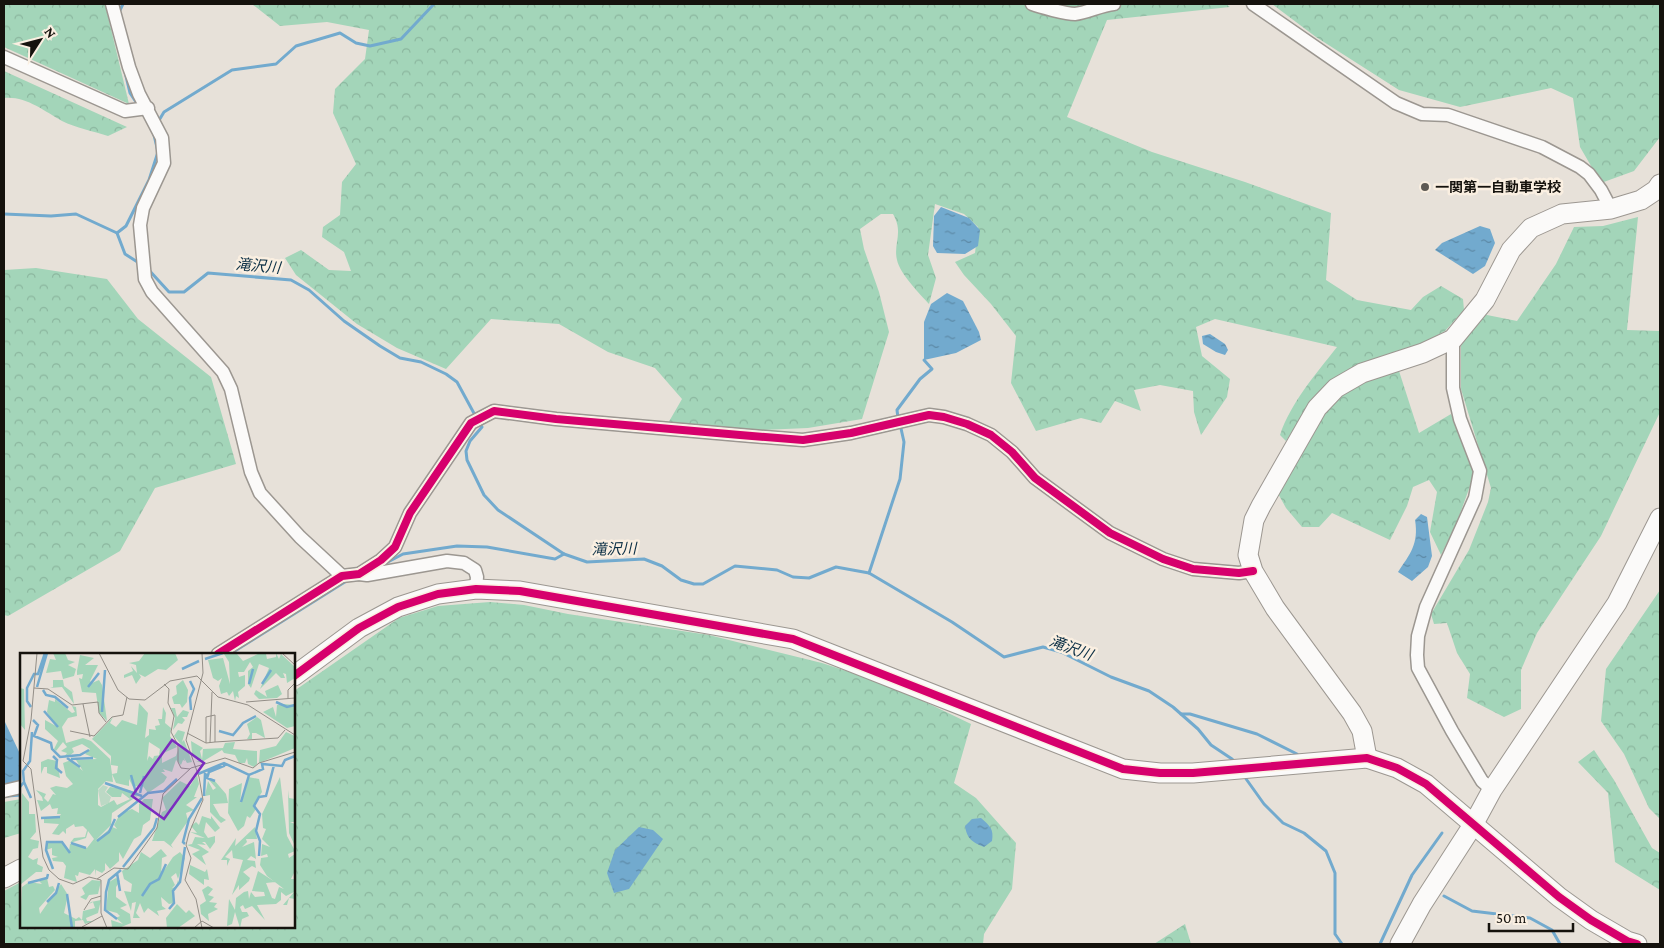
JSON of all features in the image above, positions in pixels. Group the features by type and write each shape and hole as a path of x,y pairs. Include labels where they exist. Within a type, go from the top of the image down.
{"street":[{"path":"112,4 129,67 139,94 162,138 164,163 143,208 140,225 145,279 152,292 223,372 231,389 250,472 260,493 300,536 342,576"},
{"path":"1032,4 1074,14 1103,5 1114,4"},
{"path":"1253,4 1396,103 1422,114 1448,115 1542,147 1580,167 1589,174 1601,190 1611,209"},
{"path":"4,56 125,111 148,108"},
{"path":"1367,758 1362,731 1352,713 1275,608 1254,571 1248,555 1254,520 1317,408 1336,388 1362,373 1423,353 1453,339 1484,300 1511,250 1531,228 1562,214 1611,209 1641,200 1656,190 1660,184"},
{"path":"1453,339 1453,388 1460,419 1480,471 1475,498 1426,607 1418,636 1418,668 1452,731 1482,780 1492,790"},
{"path":"359,574 381,560 395,547 410,513 472,423 494,411 556,419 803,440 851,433 929,415 944,417 967,424 991,435 1012,452 1035,478 1110,534 1163,559 1192,569 1239,573 1254,571"},
{"path":"1400,944 1422,904 1473,825 1492,790 1617,603 1660,518"},
{"path":"220,653 342,576 367,575 447,561 464,563 474,570 477,576 476,589"},
{"path":"295,675 359,628 398,607 438,594 476,589 520,591 793,639 1123,769 1193,774 1367,758 1397,768 1426,784 1559,897 1591,920 1636,944"},
{"path":"4,791 20,787"},
{"path":"4,878 20,870"}],"green space":[{"path":"4,4 105,4 129,104 4,47"},
{"path":"252,4 1226,4 1230,7 1107,20 1067,117 1152,152 1245,182 1331,213 1326,280 1357,300 1411,310 1423,297 1441,286 1463,299 1464,310 1445,331 1307,408 1286,441 1280,435 1291,411 1337,347 1215,319 1196,327 1202,356 1230,379 1227,397 1201,435 1194,412 1193,391 1160,385 1134,390 1141,411 1115,401 1101,423 1081,418 1036,431 1011,383 1016,336 955,262 975,253 978,227 964,214 935,204 928,255 936,278 929,304 911,284 899,266 896,254 898,227 893,214 881,214 860,229 864,249 879,292 889,332 862,419 808,428 740,431 667,425 682,399 655,368 608,352 559,324 491,319 446,369 397,348 357,324 296,275 285,258 301,250 329,270 351,271 344,252 322,237 323,227 340,215 342,182 356,164 333,113 335,89 365,59 369,30 327,22 280,26"},
{"path":"1272,4 1660,4 1660,137 1634,171 1601,183 1580,147 1573,98 1551,88 1460,107 1399,90 1316,37"},
{"path":"4,71 127,127 108,136 62,121 20,99 4,98"},
{"path":"1638,217 1627,330 1660,331 1660,412 1601,536 1537,633 1521,670 1521,709 1504,717 1467,698 1470,674 1457,653 1447,623 1434,624 1431,614 1469,550 1488,502 1491,488 1461,389 1461,346 1471,324 1482,314 1517,321 1556,264 1574,227 1603,226"},
{"path":"36,268 107,279 138,319 211,377 236,464 155,488 120,551 8,616 4,615 4,270"},
{"path":"1399,371 1419,433 1451,414 1471,458 1474,475 1457,522 1441,555 1430,532 1437,492 1429,480 1413,487 1407,506 1390,540 1332,513 1319,527 1302,527 1286,508 1275,488 1337,393 1368,379"},
{"path":"1660,590 1660,819 1649,808 1624,754 1601,721 1606,669"},
{"path":"490,602 524,605 568,614 709,635 822,663 892,686 971,724 954,783 976,798 1016,843 1012,889 984,934 983,944 4,944 4,891 20,883 20,928 295,928 295,690 399,618 438,606"},
{"path":"1594,750 1614,780 1652,848 1660,853 1660,890 1615,862 1608,793 1578,762"},
{"path":"20,799 20,833 4,838 4,802"},
{"path":"1185,924 1191,944 1154,944"}],"water":[{"path":"941,207 969,218 980,230 978,246 965,254 937,253 933,246 934,216"},
{"path":"1480,226 1490,229 1495,243 1485,266 1473,274 1435,250 1442,243"},
{"path":"947,293 963,301 979,332 981,340 956,353 924,360 924,322 931,304"},
{"path":"1210,334 1225,344 1228,350 1225,355 1203,344 1202,336"},
{"path":"1421,514 1427,517 1432,556 1428,567 1412,581 1398,572 1415,542 1415,520"},
{"path":"4,720 20,754 20,784 4,787"},
{"path":"981,818 992,831 992,841 984,847 971,840 965,826 972,819"},
{"path":"639,827 653,830 663,839 629,889 614,893 607,873 615,850"}],"waterway":[{"path":"118,14 123,4"},
{"path":"158,122 164,112 232,70 276,64 296,46 340,33 356,43 370,46 401,39 434,4"},
{"path":"125,72 130,93 138,105"},
{"path":"117,233 126,226 149,180 158,152 154,135"},
{"name":"滝沢川","path":"4,214 51,216 76,214 117,233 125,254 139,263"},
{"name":"滝沢川","path":"148,269 169,292 184,292 208,273 291,280 309,290 344,321 380,346 400,358 421,362 446,374 457,382 476,417"},
{"path":"898,418 897,410 920,379 932,369 924,360"},
{"name":"滝沢川","path":"479,422 482,427 470,441 466,451 467,460 484,495 498,510 564,554 587,562 644,559 662,566 681,580 694,584 703,584 735,566 777,570 793,577 809,578 836,567 869,573 952,622 1004,657 1043,647 1061,652 1111,677 1149,691 1173,707 1198,729 1211,745 1235,763"},
{"path":"869,573 900,479 904,442 900,424"},
{"path":"386,563 403,554 457,546 487,547 555,559 564,554"},
{"path":"232,653 348,580"},
{"path":"1181,714 1190,714 1257,734 1297,754"},
{"name":"滝沢川","path":"1244,776 1264,804 1283,823 1304,833 1326,851 1335,873 1335,934 1342,944"},
{"path":"7,796 20,795"},
{"path":"1380,944 1412,875 1442,833"},
{"path":"1444,896 1472,911 1530,918 1552,930 1560,944"}],"cycle path":[{"path":"220,653 342,576 359,574 381,560 395,547 410,513 471,423 494,411 556,419 803,440 851,433 929,415 944,417 967,424 991,435 1012,452 1035,478 1110,533 1163,559 1193,569 1239,573 1253,571"},
{"path":"295,675 359,628 398,607 438,594 476,589 520,591 793,639 1123,769 1160,773 1193,773 1367,758 1397,768 1426,784 1559,897 1591,920 1627,941 1637,944"}],"place":[{"name":"一関第一自動車学校","path":"1425,187"}]}
